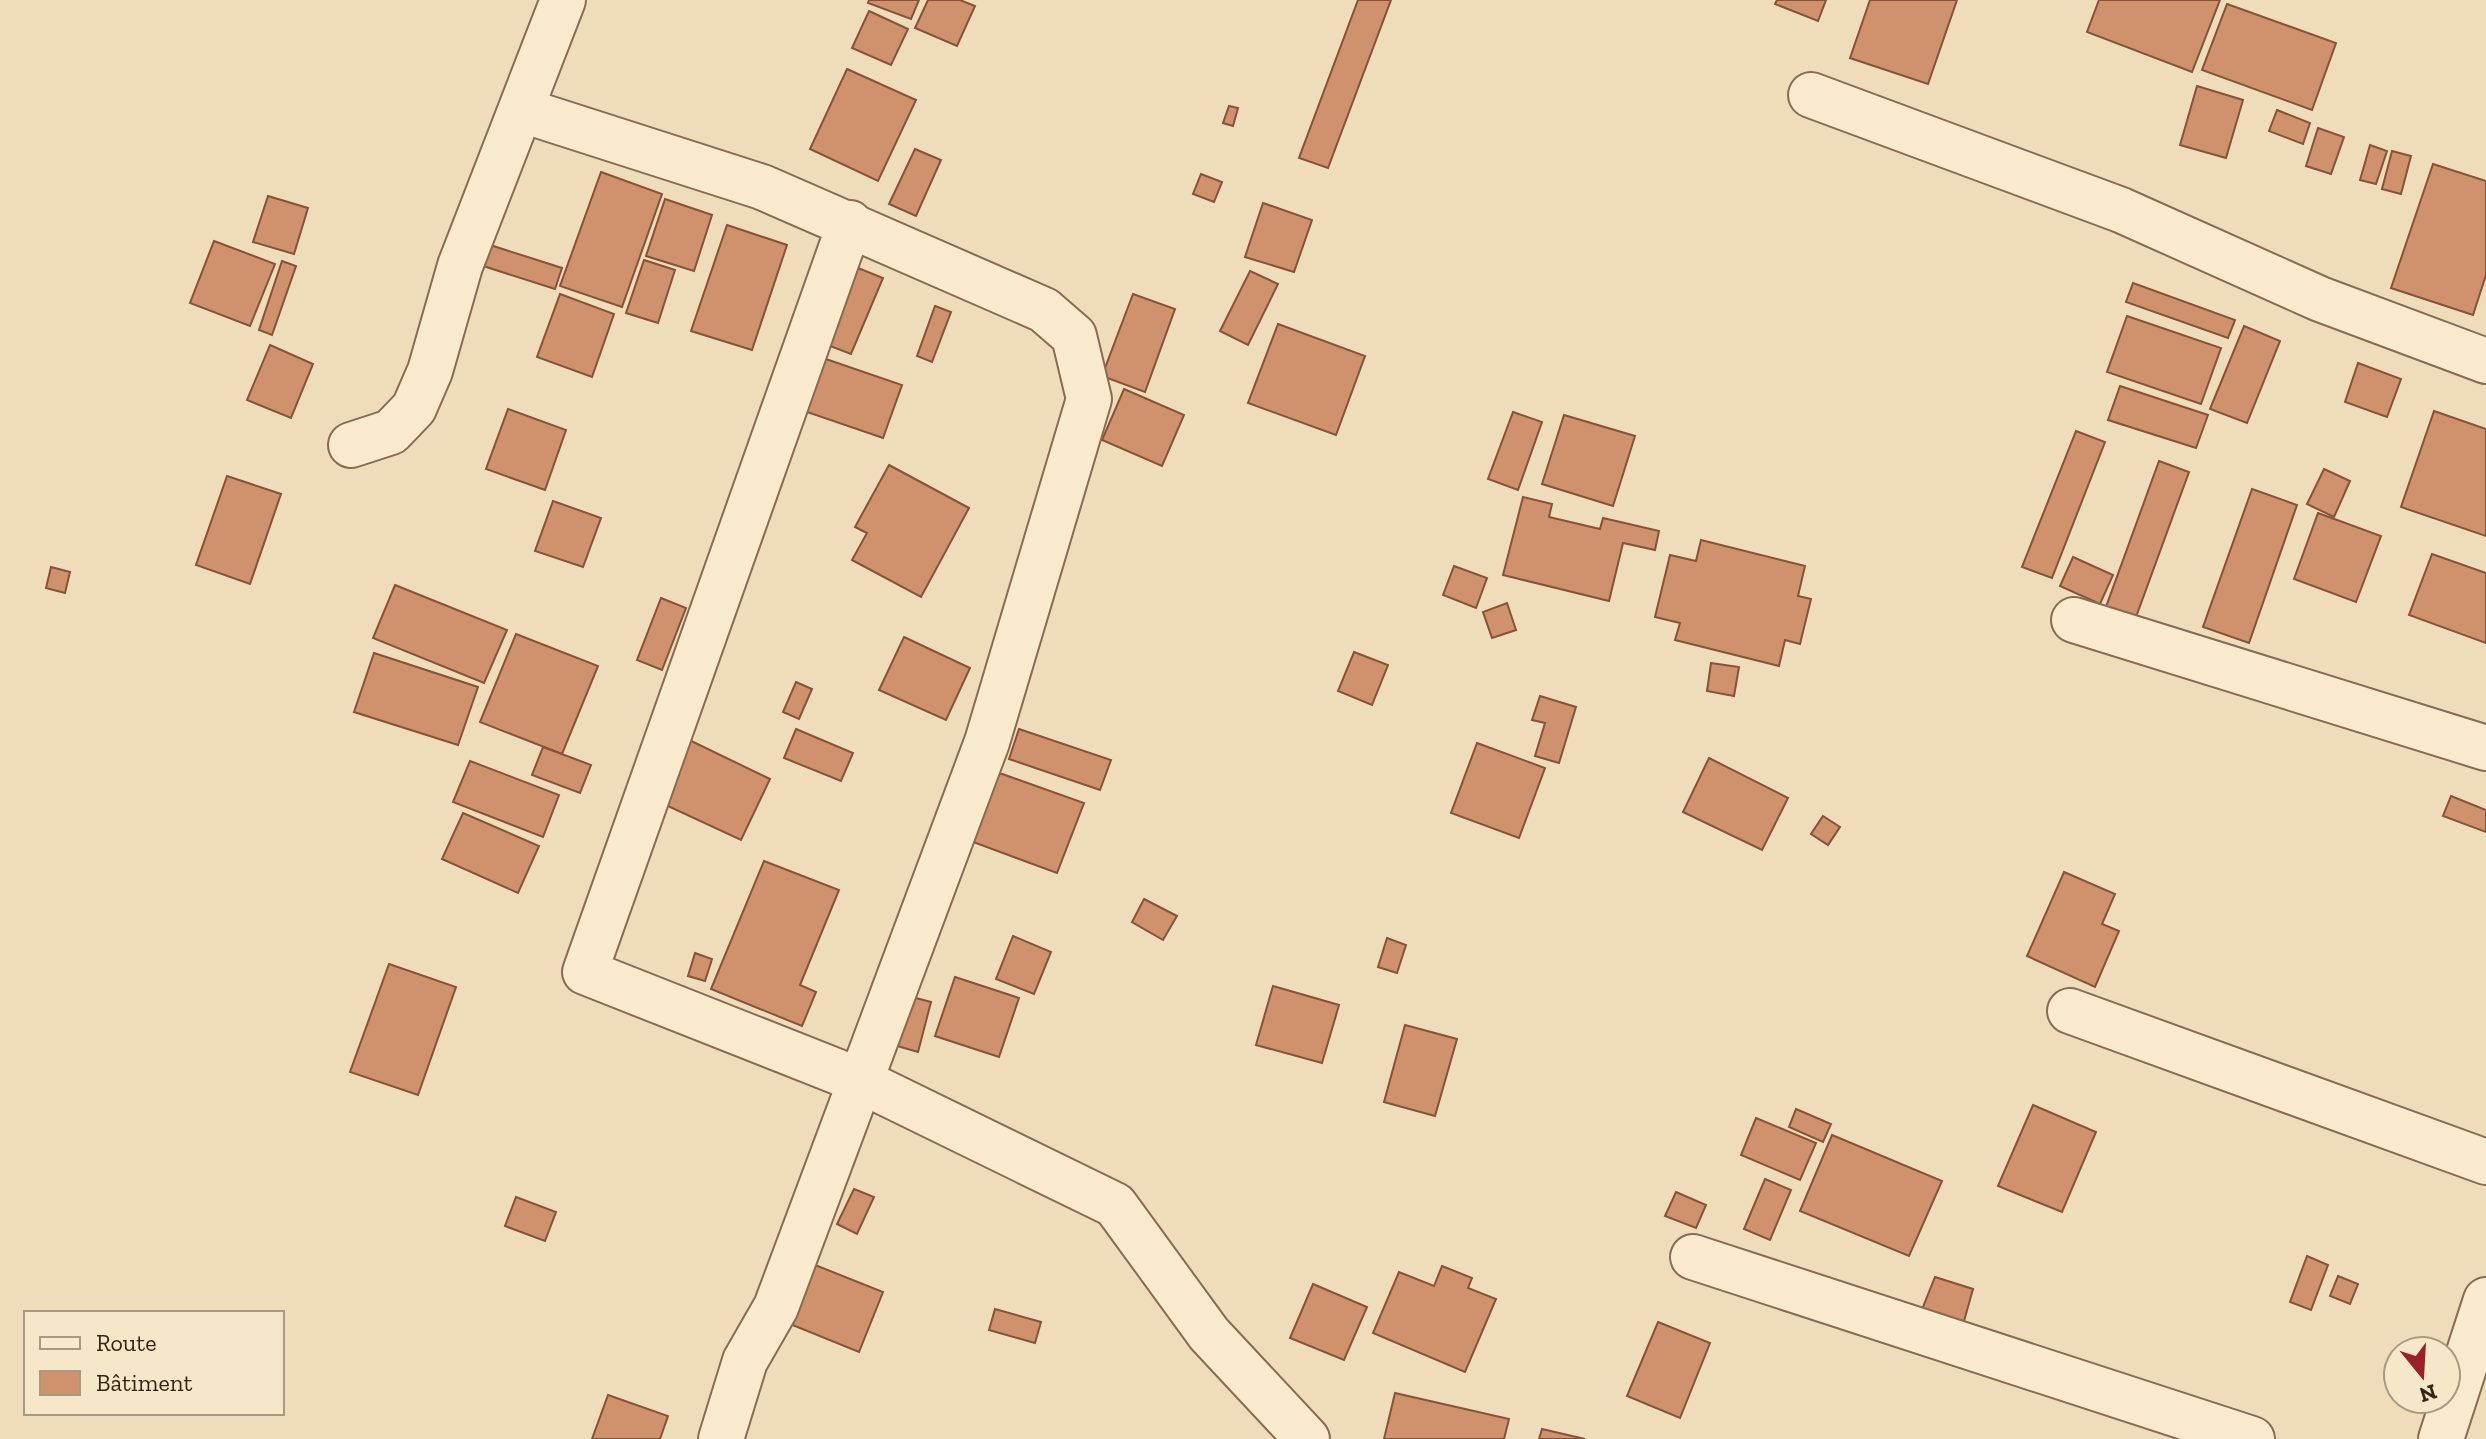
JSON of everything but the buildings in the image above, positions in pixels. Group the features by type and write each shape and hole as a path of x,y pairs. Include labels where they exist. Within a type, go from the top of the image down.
{"street":[{"path":"351,445 391,432 414,408 430,371 460,266 563,0"},
{"path":"1811,95 2121,210 2320,299 2486,361"},
{"path":"522,110 762,187 1044,310 1074,336 1089,399 1005,691 776,1307 745,1361 721,1439"},
{"path":"850,223 585,972 861,1081 1115,1205 1209,1334 1307,1439"},
{"path":"2074,620 2486,748"},
{"path":"2070,1011 2486,1162"},
{"path":"1693,1257 2244,1438"},
{"path":"2441,1439 2486,1300"}]}
